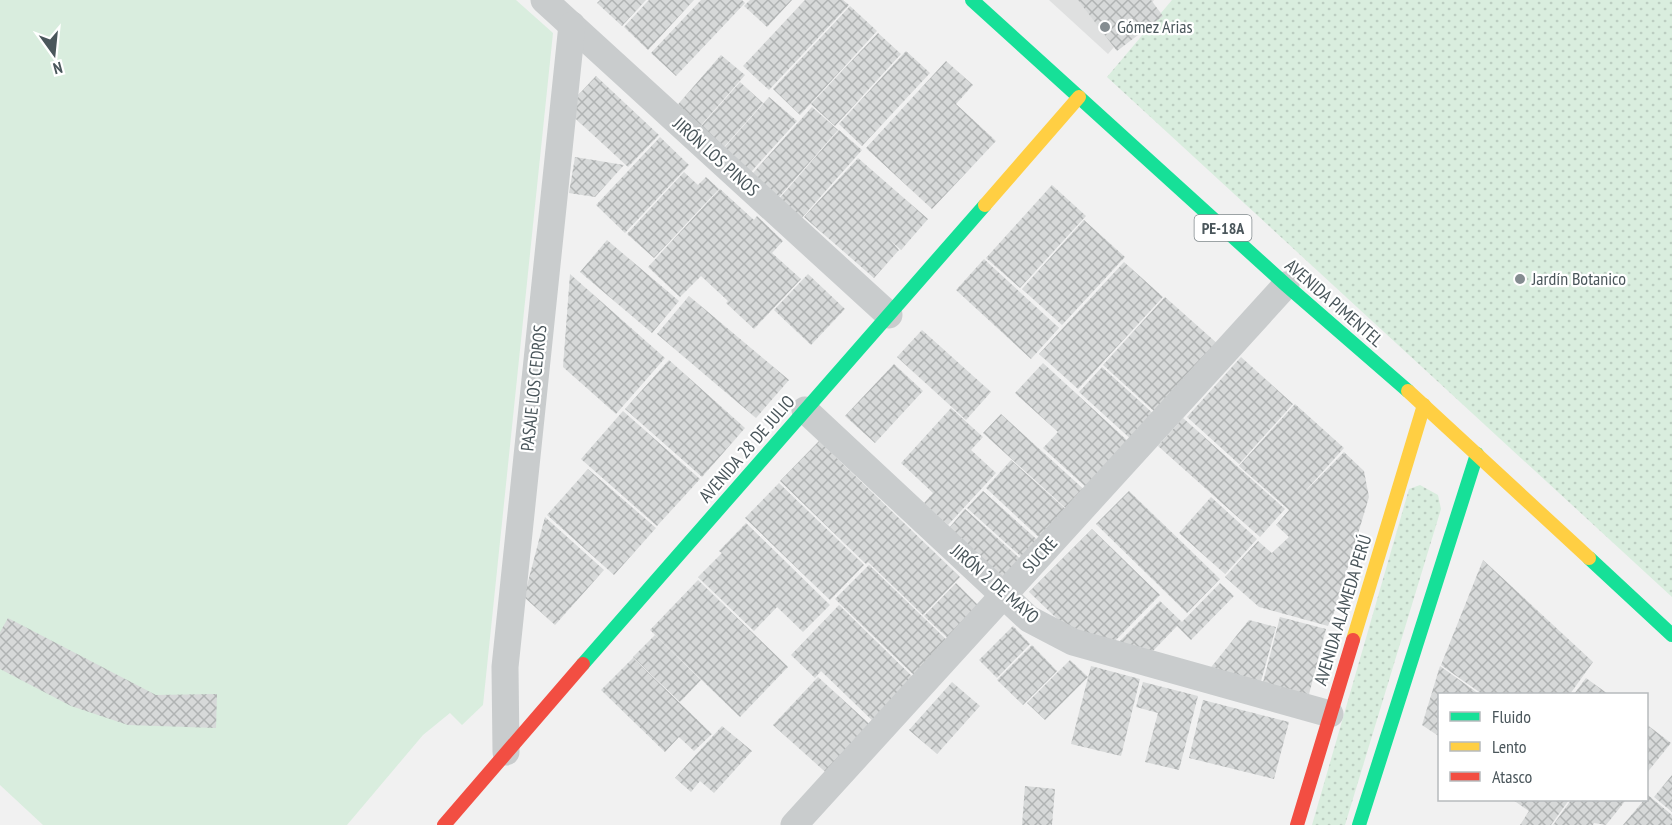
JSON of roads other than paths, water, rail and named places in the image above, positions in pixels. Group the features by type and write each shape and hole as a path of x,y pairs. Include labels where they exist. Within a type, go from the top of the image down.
{"main road":[{"name":"AVENIDA PIMENTEL","path":"972,0 1286,285 1424,405 1672,635"},
{"name":"AVENIDA 28 DE JULIO","path":"444,825 1079,97"},
{"name":"AVENIDA ALAMEDA PERÚ","path":"1297,825 1424,405"},
{"path":"1359,825 1478,454"}],"street":[{"name":"JIRÓN LOS PINOS","path":"544,0 889,315"},
{"name":"PASAJE LOS CEDROS","path":"506,752 505,667 572,26"},
{"name":"SUCRE","path":"794,825 1286,285"},
{"name":"JIRÓN 2 DE MAYO","path":"805,411 1029,619 1073,642 1330,714"}],"place":[{"name":"Gómez Arias","path":"1105,27"},
{"name":"Jardín Botanico","path":"1520,279"}]}
